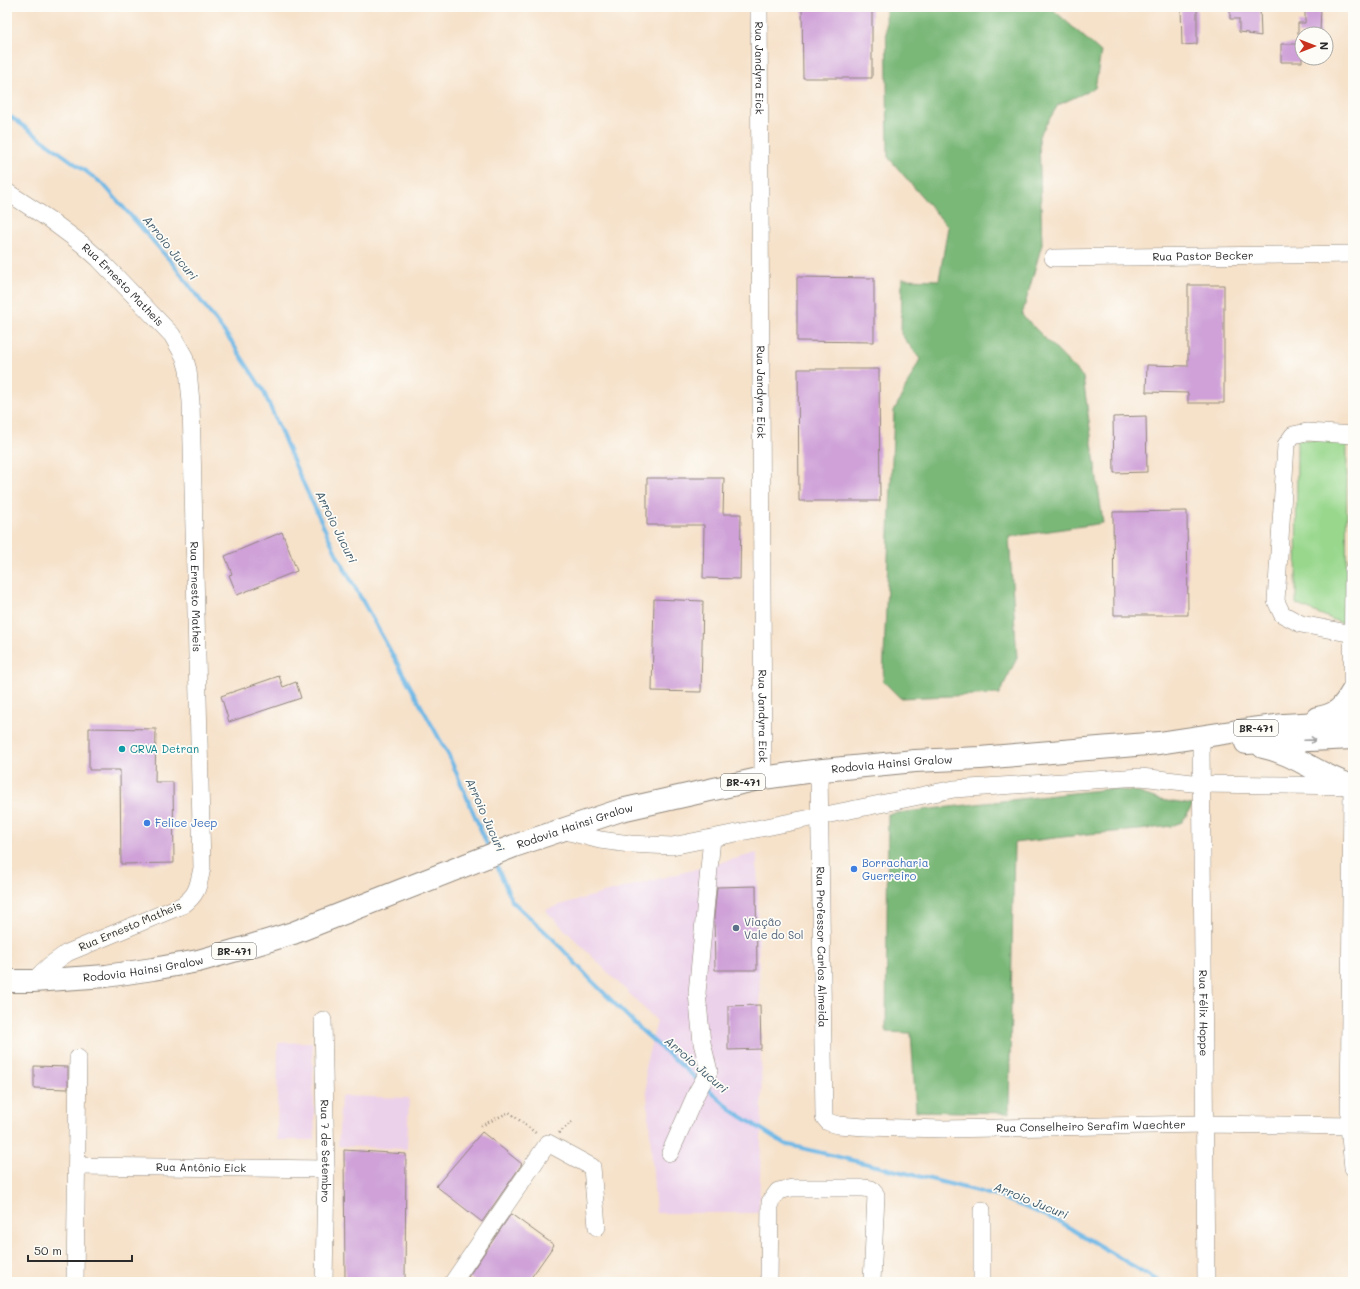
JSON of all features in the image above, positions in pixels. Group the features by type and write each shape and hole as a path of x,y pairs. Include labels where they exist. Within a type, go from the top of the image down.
{"main road":[{"path":"1268,727 1334,714 1341,708 1352,692"},
{"name":"Rodovia Hainsi Gralow","path":"7,981 33,981 106,976 198,961 292,933 514,846 622,810 763,778 819,770 915,761 980,758 1159,743 1268,727 1353,720"},
{"name":"Rodovia Hainsi Gralow","path":"1159,743 1208,744 1353,738"},
{"path":"1208,744 1262,747 1280,751 1314,769 1353,786"}],"street":[{"name":"Rua Jandyra Eick","path":"759,7 763,778"},
{"name":"Rua Ernesto Matheis","path":"7,192 50,220 82,244 99,259 172,335 184,356 188,370 191,402 202,868 198,888 189,901 182,905 67,953 49,966 33,981"},
{"name":"Rua Pastor Becker","path":"1054,258 1353,254"},
{"path":"1353,435 1307,432 1293,434 1286,445 1276,601 1282,614 1301,624 1353,634"},
{"path":"1353,570 1353,720"},
{"name":"Rua Félix Hoppe","path":"1206,1282 1201,784 1208,744"},
{"name":"Rua Professor Carlos Almeida","path":"819,770 824,1117 828,1122"},
{"path":"562,830 600,840 644,845 672,846 954,789 1141,777 1201,784 1353,786 1351,1126 1353,1168"},
{"path":"670,1153 709,1071 702,1043 698,993 712,838"},
{"name":"Rua 7 de Setembro","path":"323,1020 326,1169 324,1282"},
{"path":"75,1282 78,1058"},
{"name":"Rua Conselheiro Serafim Waechter","path":"828,1122 838,1125 865,1127 943,1129 1205,1124 1351,1126"},
{"path":"452,1282 548,1143 592,1167 596,1227"},
{"name":"Rua Antônio Eick","path":"77,1166 326,1169"},
{"path":"769,1282 770,1202 778,1191 792,1188 871,1189 876,1195 872,1282"},
{"path":"982,1210 982,1282"}],"path":[{"path":"481,1126 508,1112 548,1143"}],"shaded area":[{"path":"757,853 762,1108 759,1213 656,1213 645,1067 657,1021 545,910 566,903"},
{"path":"312,1042 315,1140 277,1140 278,1043"},
{"path":"341,1096 409,1098 407,1149 338,1146"}],"green space":[{"path":"886,7 1050,7 1101,52 1095,88 1058,105 1039,136 1042,244 1022,315 1083,377 1103,523 1009,537 1017,658 999,694 900,698 883,681 894,411 920,359 901,334 902,279 939,280 948,227 888,157"},
{"path":"1347,439 1346,625 1296,604 1297,440"},
{"path":"1108,789 1134,791 1160,800 1193,805 1182,822 1171,826 1014,843 1009,1113 916,1111 911,1033 886,1032 888,814"}],"building":[{"path":"802,7 872,7 872,78 803,78"},
{"path":"1181,7 1197,7 1197,44 1182,45"},
{"path":"1230,7 1260,7 1261,36 1239,32 1239,19 1230,19"},
{"path":"1305,7 1321,7 1320,26 1298,26 1298,23 1305,23"},
{"path":"1281,44 1294,44 1294,62 1281,62"},
{"path":"797,277 874,278 874,342 797,341"},
{"path":"1188,285 1224,285 1224,403 1188,403 1188,393 1146,392 1147,365 1188,366"},
{"path":"798,369 879,369 880,501 799,501"},
{"path":"1146,416 1147,472 1114,473 1113,417"},
{"path":"647,478 724,478 723,514 741,514 740,579 703,578 704,525 647,525"},
{"path":"1187,511 1188,615 1114,615 1113,512"},
{"path":"282,532 297,571 237,595 229,575 232,574 225,556"},
{"path":"654,599 703,601 701,692 652,691"},
{"path":"279,676 283,687 296,682 301,698 229,722 221,696"},
{"path":"89,728 156,729 155,782 173,782 174,863 121,864 120,770 89,770"},
{"name":"Viação Vale do Sol","path":"756,886 757,970 715,970 714,917 717,887"},
{"path":"760,1005 761,1049 728,1050 728,1006"},
{"path":"34,1066 68,1067 68,1089 34,1088"},
{"path":"482,1132 522,1164 482,1222 436,1186"},
{"path":"344,1150 406,1154 405,1282 345,1279"},
{"path":"511,1214 554,1245 528,1282 476,1282 468,1277"}],"waterway":[{"name":"Arroio Jucuri","path":"7,114 103,184 173,264 231,341 263,390 299,474 337,555 449,756 489,849"},
{"name":"Arroio Jucuri","path":"495,861 512,901 553,939 590,979 641,1030 699,1081"},
{"name":"Arroio Jucuri","path":"706,1087 734,1112 785,1144 1000,1197 1060,1222 1160,1282"}],"place":[{"name":"CRVA Detran","path":"122,749"},
{"name":"Felice Jeep","path":"147,823"},
{"name":"Borracharia Guerreiro","path":"854,869"},
{"name":"Viação Vale do Sol","path":"736,928"}]}
